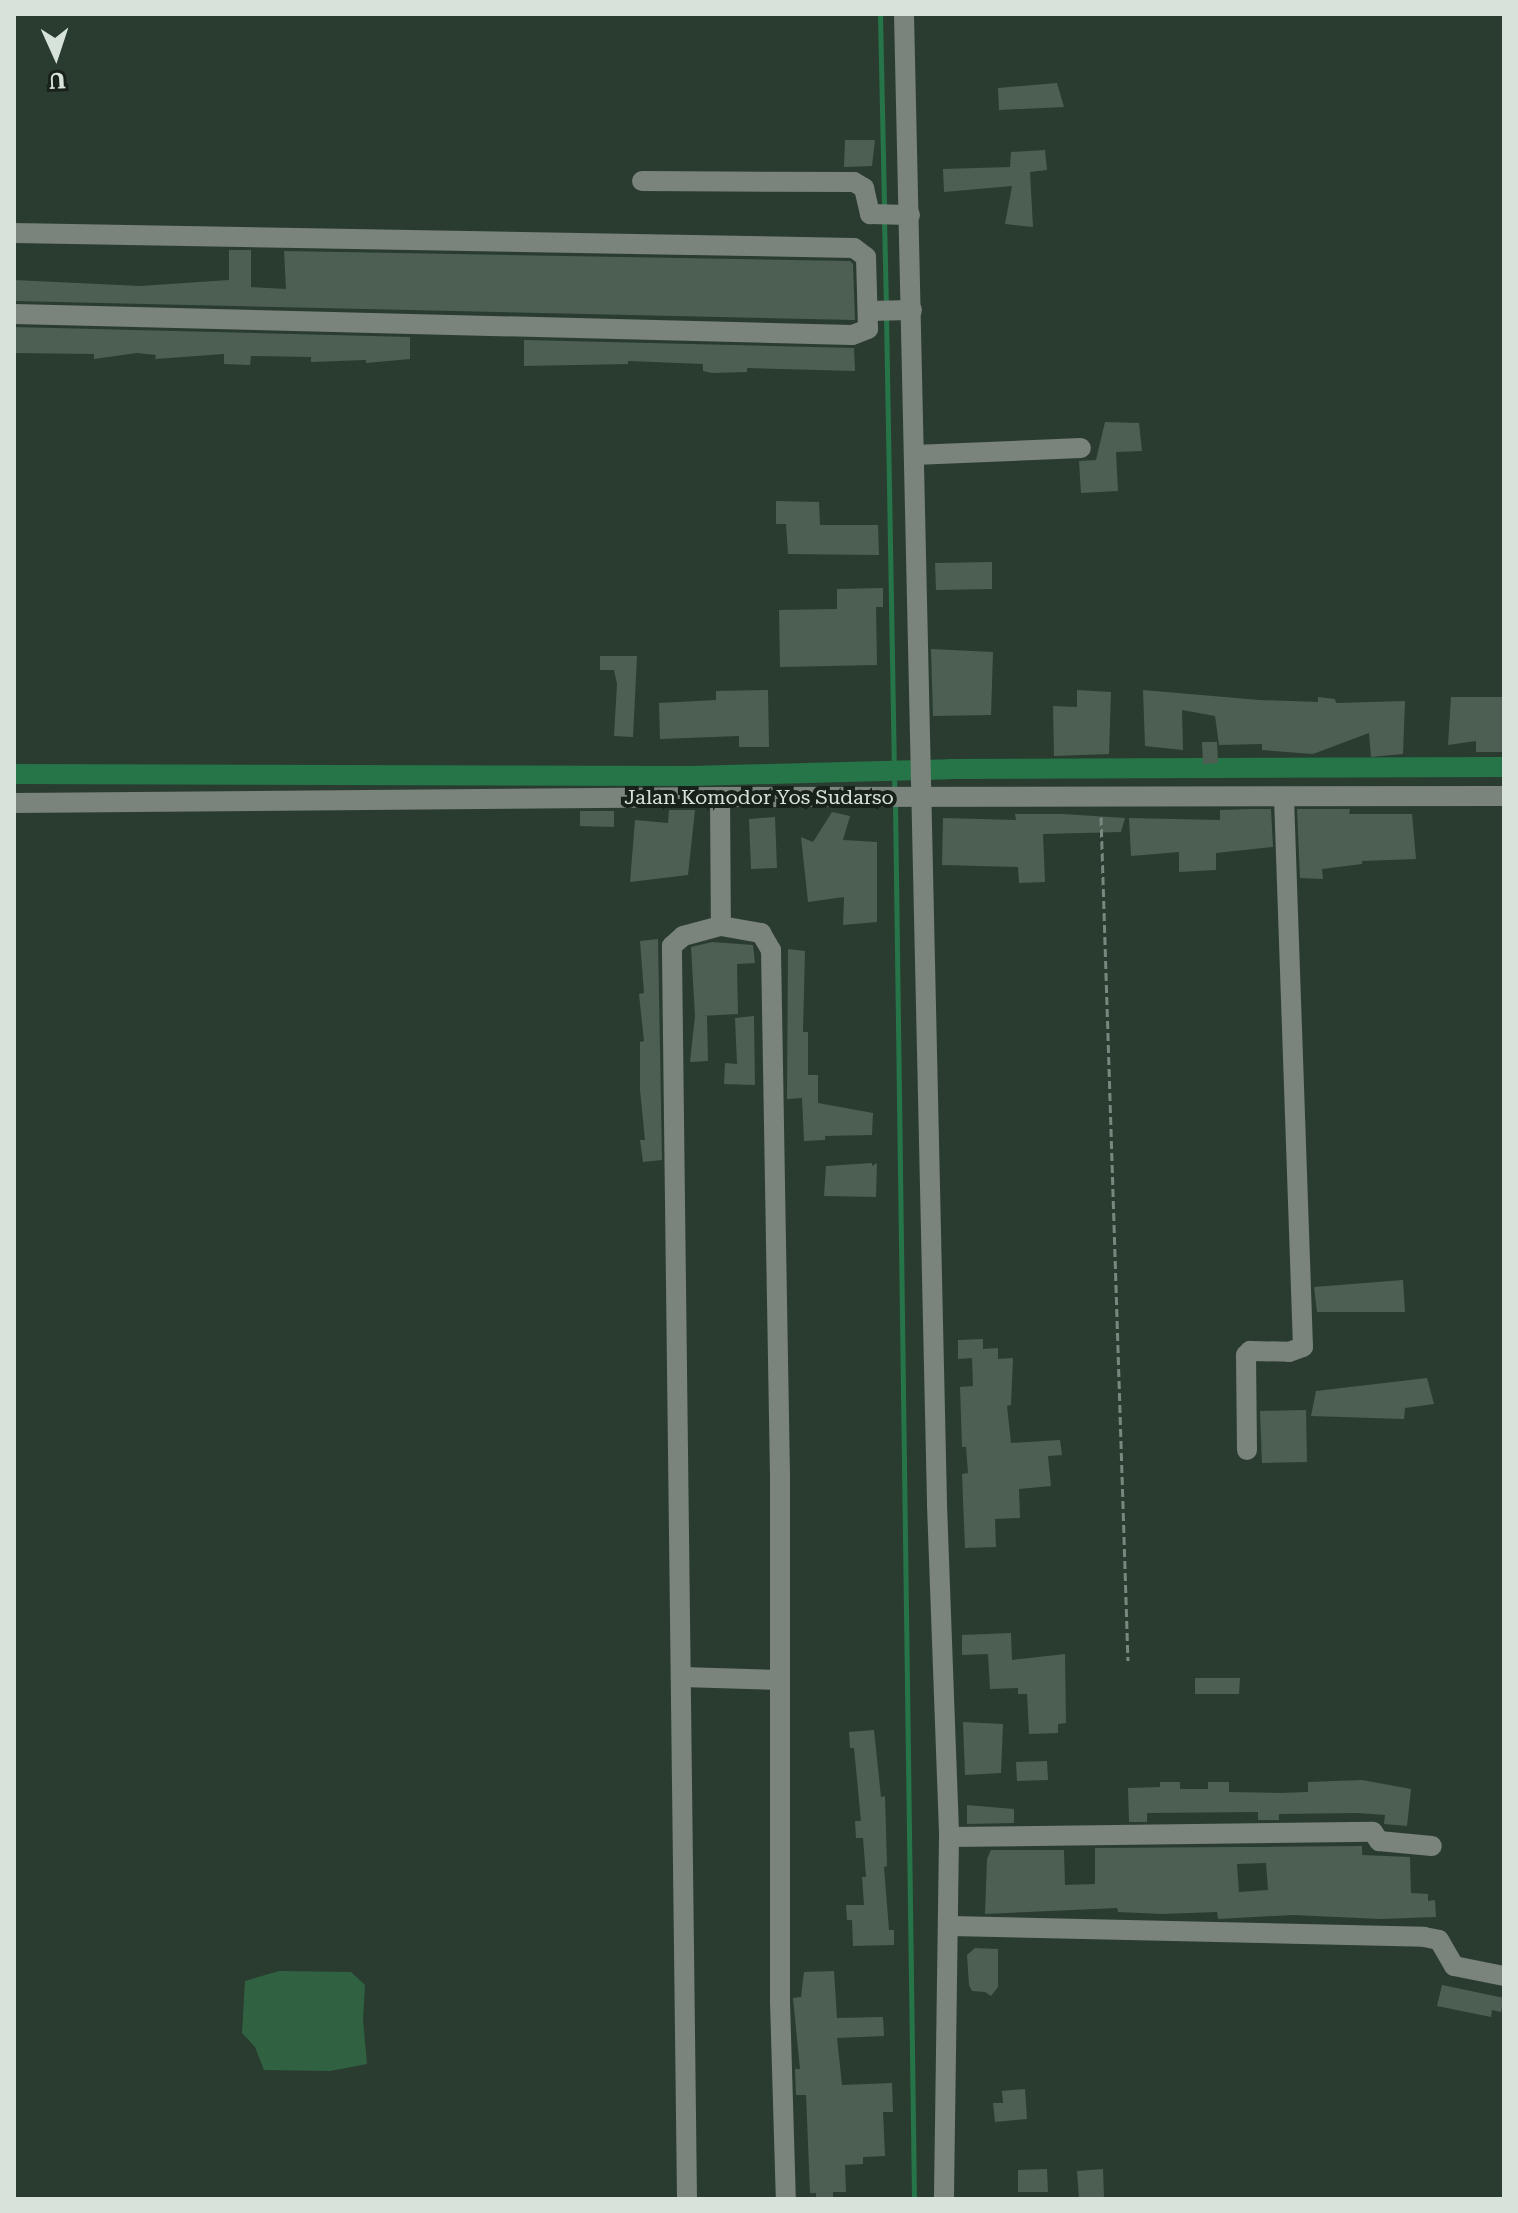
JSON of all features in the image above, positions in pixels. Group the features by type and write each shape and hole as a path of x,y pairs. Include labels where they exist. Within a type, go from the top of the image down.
{"street":[{"path":"904,14 919,792 937,1505 949,1837 944,2199"},
{"path":"642,181 854,182 864,188 870,214 908,215"},
{"path":"14,233 854,248 866,257 872,311 868,329 852,335 14,314"},
{"path":"872,311 908,311"},
{"path":"914,455 1081,448"},
{"name":"Jalan Komodor Yos Sudarso","path":"14,803 873,798 919,792 1100,797 1504,796"},
{"path":"720,797 721,926"},
{"path":"1247,1450 1246,1355 1250,1351 1289,1352 1303,1347 1284,798"},
{"path":"687,2199 672,946 683,936 721,926 761,933 771,950 780,1680 780,2002 786,2199"},
{"path":"682,1677 780,1680"},
{"path":"949,1837 1373,1832 1379,1841 1432,1846"},
{"path":"950,1926 1424,1937 1439,1940 1454,1966 1504,1976"}],"path":[{"path":"1100,797 1128,1661"}],"green space":[{"path":"279,1971 351,1972 365,1985 363,2020 367,2064 330,2071 264,2070 255,2047 242,2033 245,1981"}],"building":[{"path":"1057,83 1064,107 999,110 998,88"},
{"path":"845,140 875,140 872,166 844,167"},
{"path":"1045,150 1047,170 1030,172 1033,227 1005,224 1012,186 944,192 943,169 1010,167 1011,152"},
{"path":"229,250 251,250 251,287 286,289 284,251 850,261 853,264 855,320 14,301 14,280 140,286 229,280"},
{"path":"14,327 410,337 410,359 366,363 366,360 311,362 311,357 251,356 250,365 224,364 224,354 155,359 156,355 137,353 94,359 94,354 14,353"},
{"path":"524,340 854,348 855,371 747,368 747,372 712,373 703,371 703,364 628,361 628,364 524,366"},
{"path":"1105,422 1139,423 1142,451 1116,452 1118,491 1081,493 1079,461 1096,460"},
{"path":"776,501 819,502 820,525 878,525 879,555 788,554 786,524 776,524"},
{"path":"992,562 992,589 936,590 935,563"},
{"path":"883,588 883,607 876,607 877,665 780,667 779,610 837,609 837,589"},
{"path":"931,649 993,652 991,715 933,716"},
{"path":"600,656 637,656 633,737 614,736 617,684 614,670 600,670"},
{"path":"768,690 769,747 739,747 739,736 660,739 659,703 716,700 716,691"},
{"path":"1077,690 1111,692 1109,754 1054,756 1053,706 1077,707"},
{"path":"1143,690 1259,700 1318,702 1318,697 1335,699 1336,703 1405,701 1403,754 1371,757 1369,733 1313,754 1262,750 1262,744 1219,745 1215,716 1182,710 1183,750 1145,746"},
{"path":"1451,697 1504,697 1504,752 1476,752 1476,741 1448,745"},
{"path":"1202,742 1217,742 1218,763 1203,764"},
{"path":"1271,809 1273,847 1216,853 1216,870 1179,872 1179,852 1131,856 1129,818 1220,820 1220,810"},
{"path":"1297,809 1350,809 1349,814 1412,814 1416,859 1362,861 1362,864 1322,869 1323,879 1300,878"},
{"path":"669,810 695,810 688,875 630,882 635,820 668,823"},
{"path":"580,811 614,811 614,827 580,826"},
{"path":"832,812 850,816 843,840 877,842 877,922 843,925 844,897 808,902 801,837 813,842"},
{"path":"1015,814 1125,818 1121,832 1043,834 1045,882 1019,883 1018,867 942,865 943,818 1016,820"},
{"path":"775,817 777,868 751,869 749,819"},
{"path":"658,939 662,1160 643,1162 640,1140 645,1140 640,1090 640,1042 644,1041 639,994 644,993 640,941"},
{"path":"712,942 753,945 755,963 737,964 738,1014 701,1016 707,1016 708,1061 690,1062 695,1016 691,947"},
{"path":"788,949 805,951 803,1032 808,1032 808,1075 818,1075 818,1103 873,1113 872,1135 825,1136 825,1140 804,1141 802,1098 787,1099"},
{"path":"754,1016 755,1085 724,1084 725,1063 737,1064 735,1018"},
{"path":"872,1163 872,1166 877,1163 876,1197 824,1196 826,1166"},
{"path":"1403,1280 1405,1312 1317,1312 1314,1287"},
{"path":"983,1339 983,1349 998,1348 998,1359 1013,1358 1011,1405 1007,1406 1011,1443 1060,1440 1062,1455 1048,1456 1051,1486 1019,1489 1020,1518 995,1519 996,1547 965,1548 962,1474 968,1473 966,1447 962,1447 960,1387 973,1386 972,1358 958,1359 958,1340"},
{"path":"1427,1378 1434,1404 1405,1408 1404,1419 1311,1416 1316,1391"},
{"path":"1306,1410 1307,1462 1262,1463 1260,1411"},
{"path":"1011,1633 1012,1660 1065,1654 1066,1723 1058,1724 1058,1733 1029,1734 1027,1694 1018,1694 1018,1688 990,1689 988,1654 962,1655 962,1635"},
{"path":"1195,1678 1240,1678 1239,1694 1195,1694"},
{"path":"963,1722 1003,1724 1001,1773 965,1775"},
{"path":"874,1730 881,1797 885,1796 887,1866 884,1867 889,1930 894,1930 894,1945 853,1946 852,1920 847,1920 846,1905 864,1905 862,1877 866,1877 863,1838 856,1838 855,1821 861,1821 854,1748 850,1748 849,1732"},
{"path":"1047,1761 1048,1780 1017,1781 1016,1762"},
{"path":"1362,1780 1411,1789 1407,1826 1384,1824 1385,1815 1358,1813 1279,1814 1279,1820 1258,1820 1258,1812 1147,1813 1147,1822 1129,1822 1128,1788 1160,1787 1160,1782 1180,1782 1180,1789 1208,1789 1208,1782 1229,1782 1229,1792 1279,1793 1308,1792 1308,1782"},
{"path":"967,1805 1014,1809 1014,1823 967,1824"},
{"path":"1362,1846 1362,1855 1410,1857 1411,1893 1428,1894 1428,1901 1435,1900 1436,1917 1381,1919 1293,1915 1218,1919 1217,1912 1162,1914 1118,1912 1117,1908 985,1914 987,1859 991,1850 1064,1850 1065,1885 1095,1884 1095,1848","holes":["1266,1863 1268,1890 1239,1892 1237,1864"]},
{"path":"975,1948 998,1949 998,1987 991,1996 972,1991 969,1985 967,1955"},
{"path":"834,1971 837,2018 883,2017 884,2036 837,2038 842,2085 892,2083 893,2112 883,2112 885,2156 863,2157 863,2164 845,2165 846,2192 833,2192 833,2199 816,2199 816,2193 810,2193 806,2095 796,2095 795,2069 800,2069 793,1998 801,1997 804,1972"},
{"path":"1442,1985 1504,1998 1501,2012 1492,2010 1491,2017 1437,2006"},
{"path":"1025,2089 1027,2119 995,2122 993,2103 1003,2103 1002,2091"},
{"path":"1047,2169 1048,2192 1018,2192 1018,2170"},
{"path":"1103,2169 1104,2197 1079,2199 1077,2171"}],"waterway":[{"path":"880,14 884,209"},
{"path":"884,219 886,305"},
{"path":"886,315 894,793"},
{"path":"14,774 691,776 950,769 1504,767"},
{"path":"895,803 914,2199"}]}
